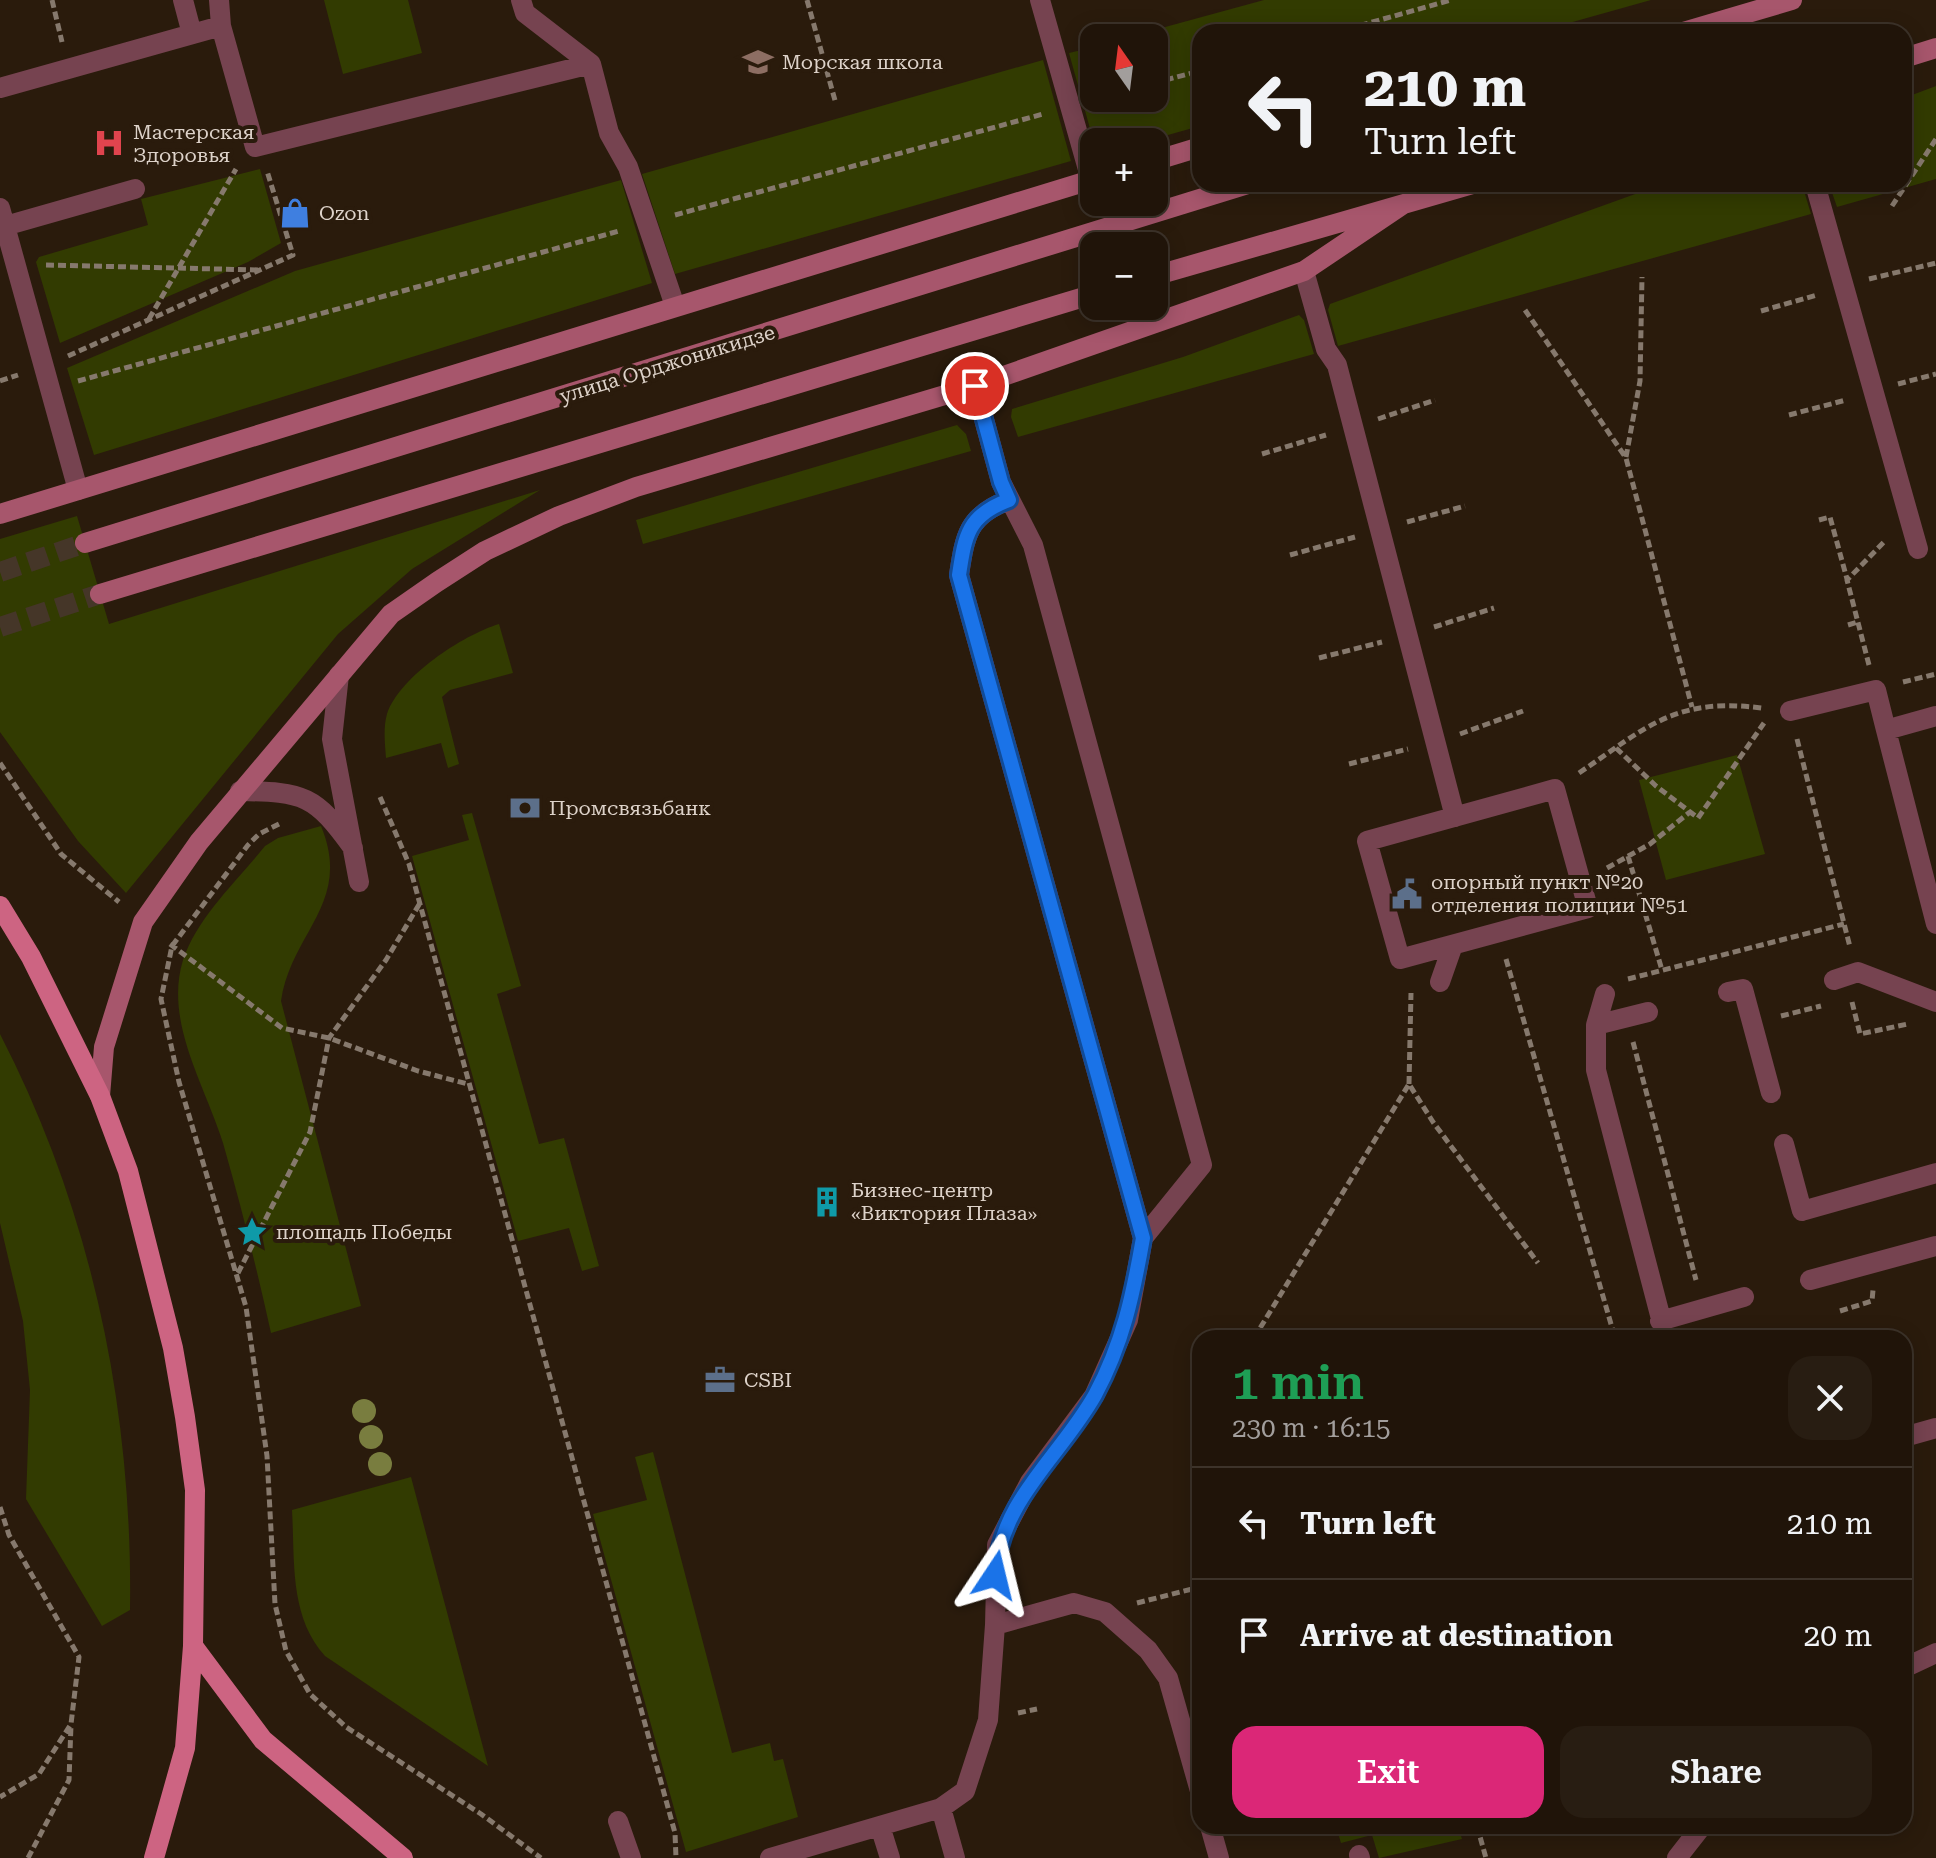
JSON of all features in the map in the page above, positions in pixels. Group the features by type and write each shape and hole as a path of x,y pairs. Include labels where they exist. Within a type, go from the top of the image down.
{"main road":[{"path":"1710,24 1792,0"},
{"path":"1912,56 1936,48"},
{"path":"1168,157 1192,149"},
{"path":"0,514 1080,183"},
{"name":"улица Орджоникидзе","path":"85,543 1222,192"},
{"path":"1168,272 1446,192"},
{"path":"100,1096 107,1033 143,922 199,842 240,791 391,614 485,551 559,516 636,487 975,386 1304,271 1402,205"},
{"path":"100,594 1080,298"},
{"path":"0,906 31,957 100,1096 128,1171 150,1249 185,1417 195,1490 193,1646 185,1748 154,1858"},
{"path":"193,1646 263,1740 403,1858"}],"lane":[{"path":"183,0 192,34"},
{"path":"219,0 221,26 255,147 591,64"},
{"path":"521,0 525,13 591,64 609,133 628,167 675,306"},
{"path":"1040,0 1080,140"},
{"path":"0,88 221,26"},
{"path":"78,490 2,217 135,189"},
{"path":"1817,192 1918,549"},
{"path":"1304,271 1326,349 1337,365 1455,817"},
{"path":"975,386 1001,482 1033,545 1202,1165 1143,1238"},
{"path":"770,1858 941,1808 965,1791 988,1720 997,1545 1030,1482 1094,1396 1128,1320 1143,1238 959,575 965,535 986,508 1009,500"},
{"path":"339,675 332,739 359,882"},
{"path":"1782,710 1876,690 1936,924"},
{"path":"1886,730 1936,716"},
{"path":"1555,789 1588,908 1400,959 1367,841 1455,817 1555,789"},
{"path":"240,791 283,791 308,799 324,812 354,850"},
{"path":"1440,982 1453,945"},
{"path":"1834,980 1858,972 1931,1010"},
{"path":"1728,992 1743,989 1771,1093"},
{"path":"1605,994 1596,1025 1596,1070 1663,1329 1708,1307 1744,1297"},
{"path":"1596,1025 1648,1012"},
{"path":"1784,1144 1802,1211 1936,1173"},
{"path":"1810,1280 1936,1246"},
{"path":"1912,1435 1936,1428"},
{"path":"995,1625 1074,1603 1105,1612 1148,1650 1168,1678 1192,1763"},
{"path":"1912,1664 1936,1653"},
{"path":"941,1808 955,1858"},
{"path":"618,1821 631,1858"},
{"path":"880,1826 890,1858"},
{"path":"1212,1834 1219,1858"},
{"path":"1677,1858 1696,1834"}],"path":[{"path":"52,0 62,41"},
{"path":"807,0 836,104"},
{"path":"1366,24 1451,0"},
{"path":"1168,79 1192,73"},
{"path":"67,384 1070,107"},
{"path":"1912,176 1936,139"},
{"path":"44,367 293,255 264,162"},
{"path":"149,320 239,164"},
{"path":"1892,206 1901,192"},
{"path":"52,265 261,270"},
{"path":"1626,458 1640,381 1642,277"},
{"path":"1525,310 1626,458 1692,707"},
{"path":"1819,520 1830,517 1876,690"},
{"path":"1847,580 1909,517"},
{"path":"1319,658 1494,608"},
{"path":"1848,625 1858,622"},
{"path":"1555,789 1666,716 1715,703 1782,710"},
{"path":"1616,748 1698,818 1782,710"},
{"path":"1782,710 1858,972"},
{"path":"1349,764 1436,742 1523,711"},
{"path":"0,763 61,854 119,902"},
{"path":"380,797 409,864 420,903 667,1803 675,1833 676,1858"},
{"path":"1580,878 1650,844 1690,812"},
{"path":"284,822 259,834 248,845 172,946 161,999 179,1082 238,1274 258,1373 273,1525 275,1604 286,1651 310,1694 346,1727 481,1814 541,1858"},
{"path":"1628,856 1662,970"},
{"path":"238,1274 310,1132 329,1038 386,960 420,903"},
{"path":"1605,994 1626,979 1844,924"},
{"path":"1499,932 1613,1330"},
{"path":"163,938 282,1028 329,1038 418,1071 468,1084"},
{"path":"1259,1330 1409,1084 1414,956"},
{"path":"1837,1002 1851,999 1860,1034 1931,1010"},
{"path":"1752,1023 1823,1006"},
{"path":"1627,1018 1688,1258 1708,1307"},
{"path":"1409,1084 1433,1122 1538,1263"},
{"path":"0,1507 9,1535 79,1657 71,1724 69,1780 28,1858"},
{"path":"1105,1612 1192,1589"},
{"path":"0,1797 39,1774 71,1724"},
{"path":"1479,1834 1486,1858"}],"green space":[{"path":"324,0 408,0 422,53 343,74"},
{"path":"1264,0 1651,0 1566,24 1192,24 1192,128 1168,135 1168,128 1090,128 1085,112 1168,112 1168,26"},
{"path":"1080,50 1080,93 1069,53"},
{"path":"1043,60 1071,161 675,274 642,174"},
{"path":"1936,86 1936,179 1912,186 1912,95"},
{"path":"260,169 281,243 248,262 60,343 36,262 39,257 148,225 141,199"},
{"path":"621,180 652,283 94,455 67,368 295,271"},
{"path":"1641,192 1804,192 1811,214 1338,346 1328,310 1330,304"},
{"path":"1832,192 1890,192 1837,207"},
{"path":"1299,315 1304,320 1314,354 1018,437 1011,417 1012,409 1183,357"},
{"path":"957,425 966,434 971,451 643,544 636,520"},
{"path":"540,490 412,569 338,634 126,893 78,841 0,732 0,539 77,516 109,624"},
{"path":"499,624 513,673 450,690 442,697 459,764 448,768 441,743 386,758 387,714 405,685 451,647"},
{"path":"1737,755 1765,854 1666,880 1639,780"},
{"path":"472,813 521,986 497,994 539,1144 564,1138 599,1266 582,1271 569,1228 518,1241 412,856 469,840 462,815"},
{"path":"321,826 329,853 330,876 317,916 287,977 281,1001 361,1306 271,1333 223,1143 189,1053 179,1007 179,983 183,960 198,929 265,846 278,838"},
{"path":"0,1034 60,1171 101,1314 114,1387 124,1461 130,1610 102,1626 26,1499 30,1390 23,1321 0,1223"},
{"path":"653,1452 732,1753 770,1743 774,1761 783,1759 798,1817 686,1852 593,1514 647,1500 635,1457"},
{"path":"411,1477 488,1766 325,1656 313,1640 300,1606 294,1568 292,1510"},
{"path":"1338,1834 1460,1834 1462,1839 1379,1858 1372,1835 1341,1843"}],"tunnel":[{"path":"0,572 85,543"},
{"path":"0,627 100,594"}],"place":[{"name":"Морская школа","path":"758,62"},
{"name":"Мастерская Здоровья","path":"109,143"},
{"name":"Ozon","path":"295,213"},
{"name":"Промсвязьбанк","path":"525,808"},
{"name":"опорный пункт №20 отделения полиции №51","path":"1407,894"},
{"name":"Бизнес-центр «Виктория Плаза»","path":"827,1202"},
{"name":"площадь Победы","path":"252,1232"},
{"name":"CSBI","path":"720,1380"}],"route":[{"path":"975,386 1001,482 1009,500 986,508 965,535 959,575 1143,1238 1128,1320 1094,1396 1030,1482 997,1545 995,1575"}]}
